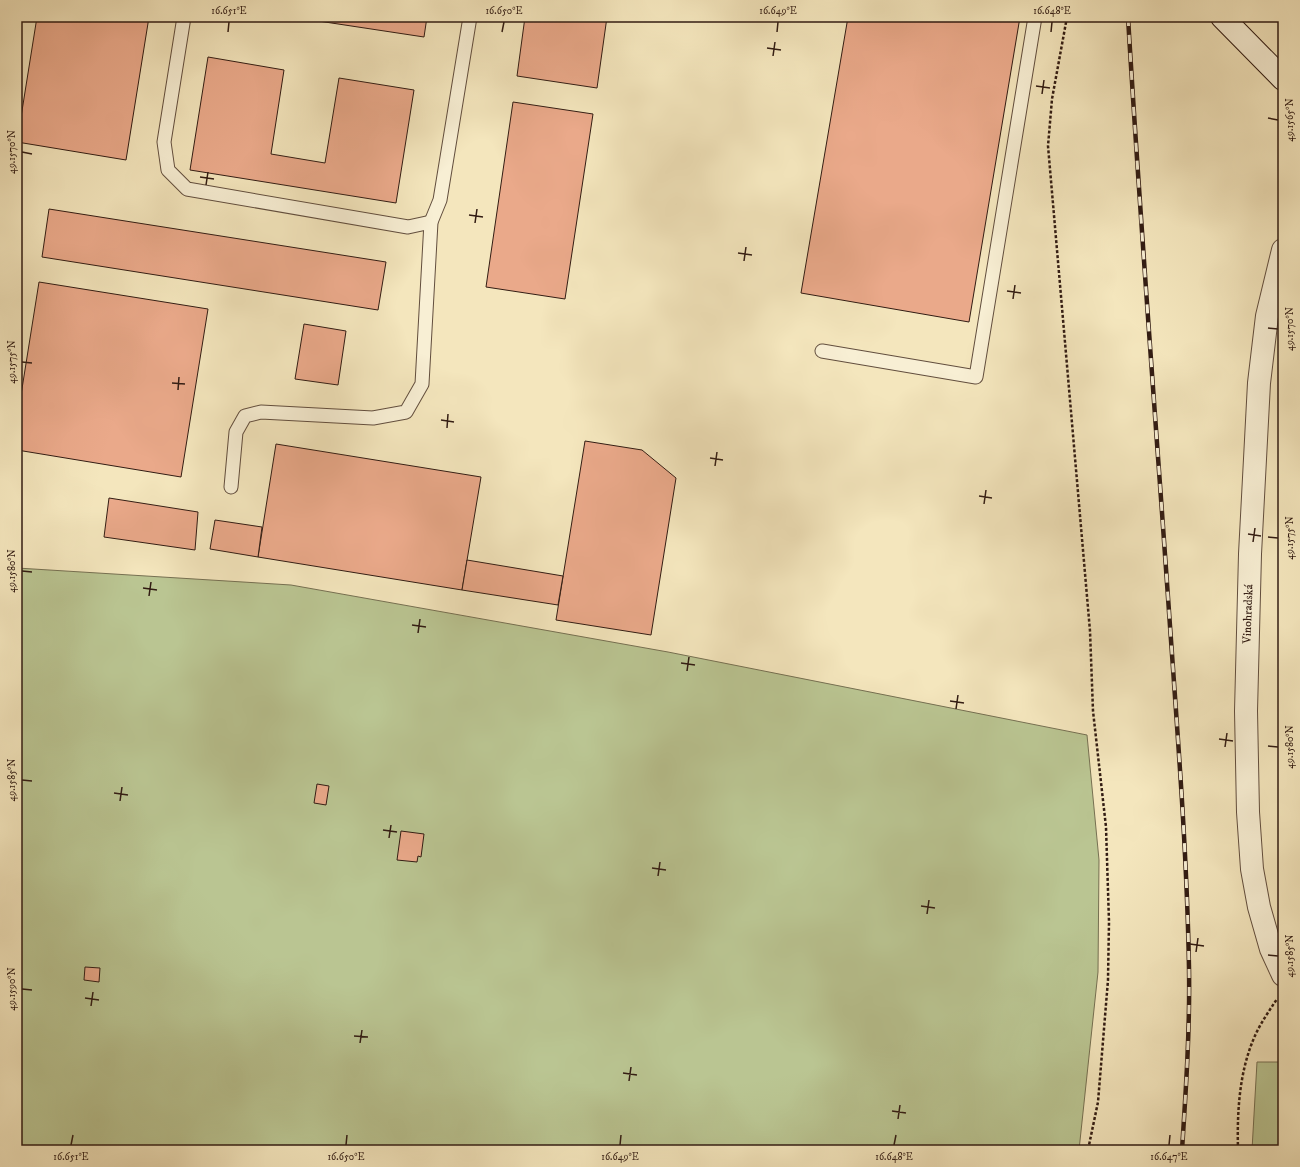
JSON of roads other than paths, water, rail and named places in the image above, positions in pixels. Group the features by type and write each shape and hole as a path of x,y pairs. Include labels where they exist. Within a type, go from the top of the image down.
{"street":[{"path":"1222,17 1283,80"},
{"name":"Vinohradská","path":"1281,985 1259,907 1252,869 1248,812 1246,711 1250,554 1259,383 1267,316 1283,250"}],"lane":[{"path":"184,17 164,142 168,170 187,189 408,227 431,222"},
{"path":"231,487 236,432 245,416 261,412 373,418 406,412 422,384 431,222 440,200 470,17"},
{"path":"822,351 976,377 1035,17"}],"railway":[{"path":"1128,17 1184,840 1189,968 1189,1013 1182,1150"}]}
